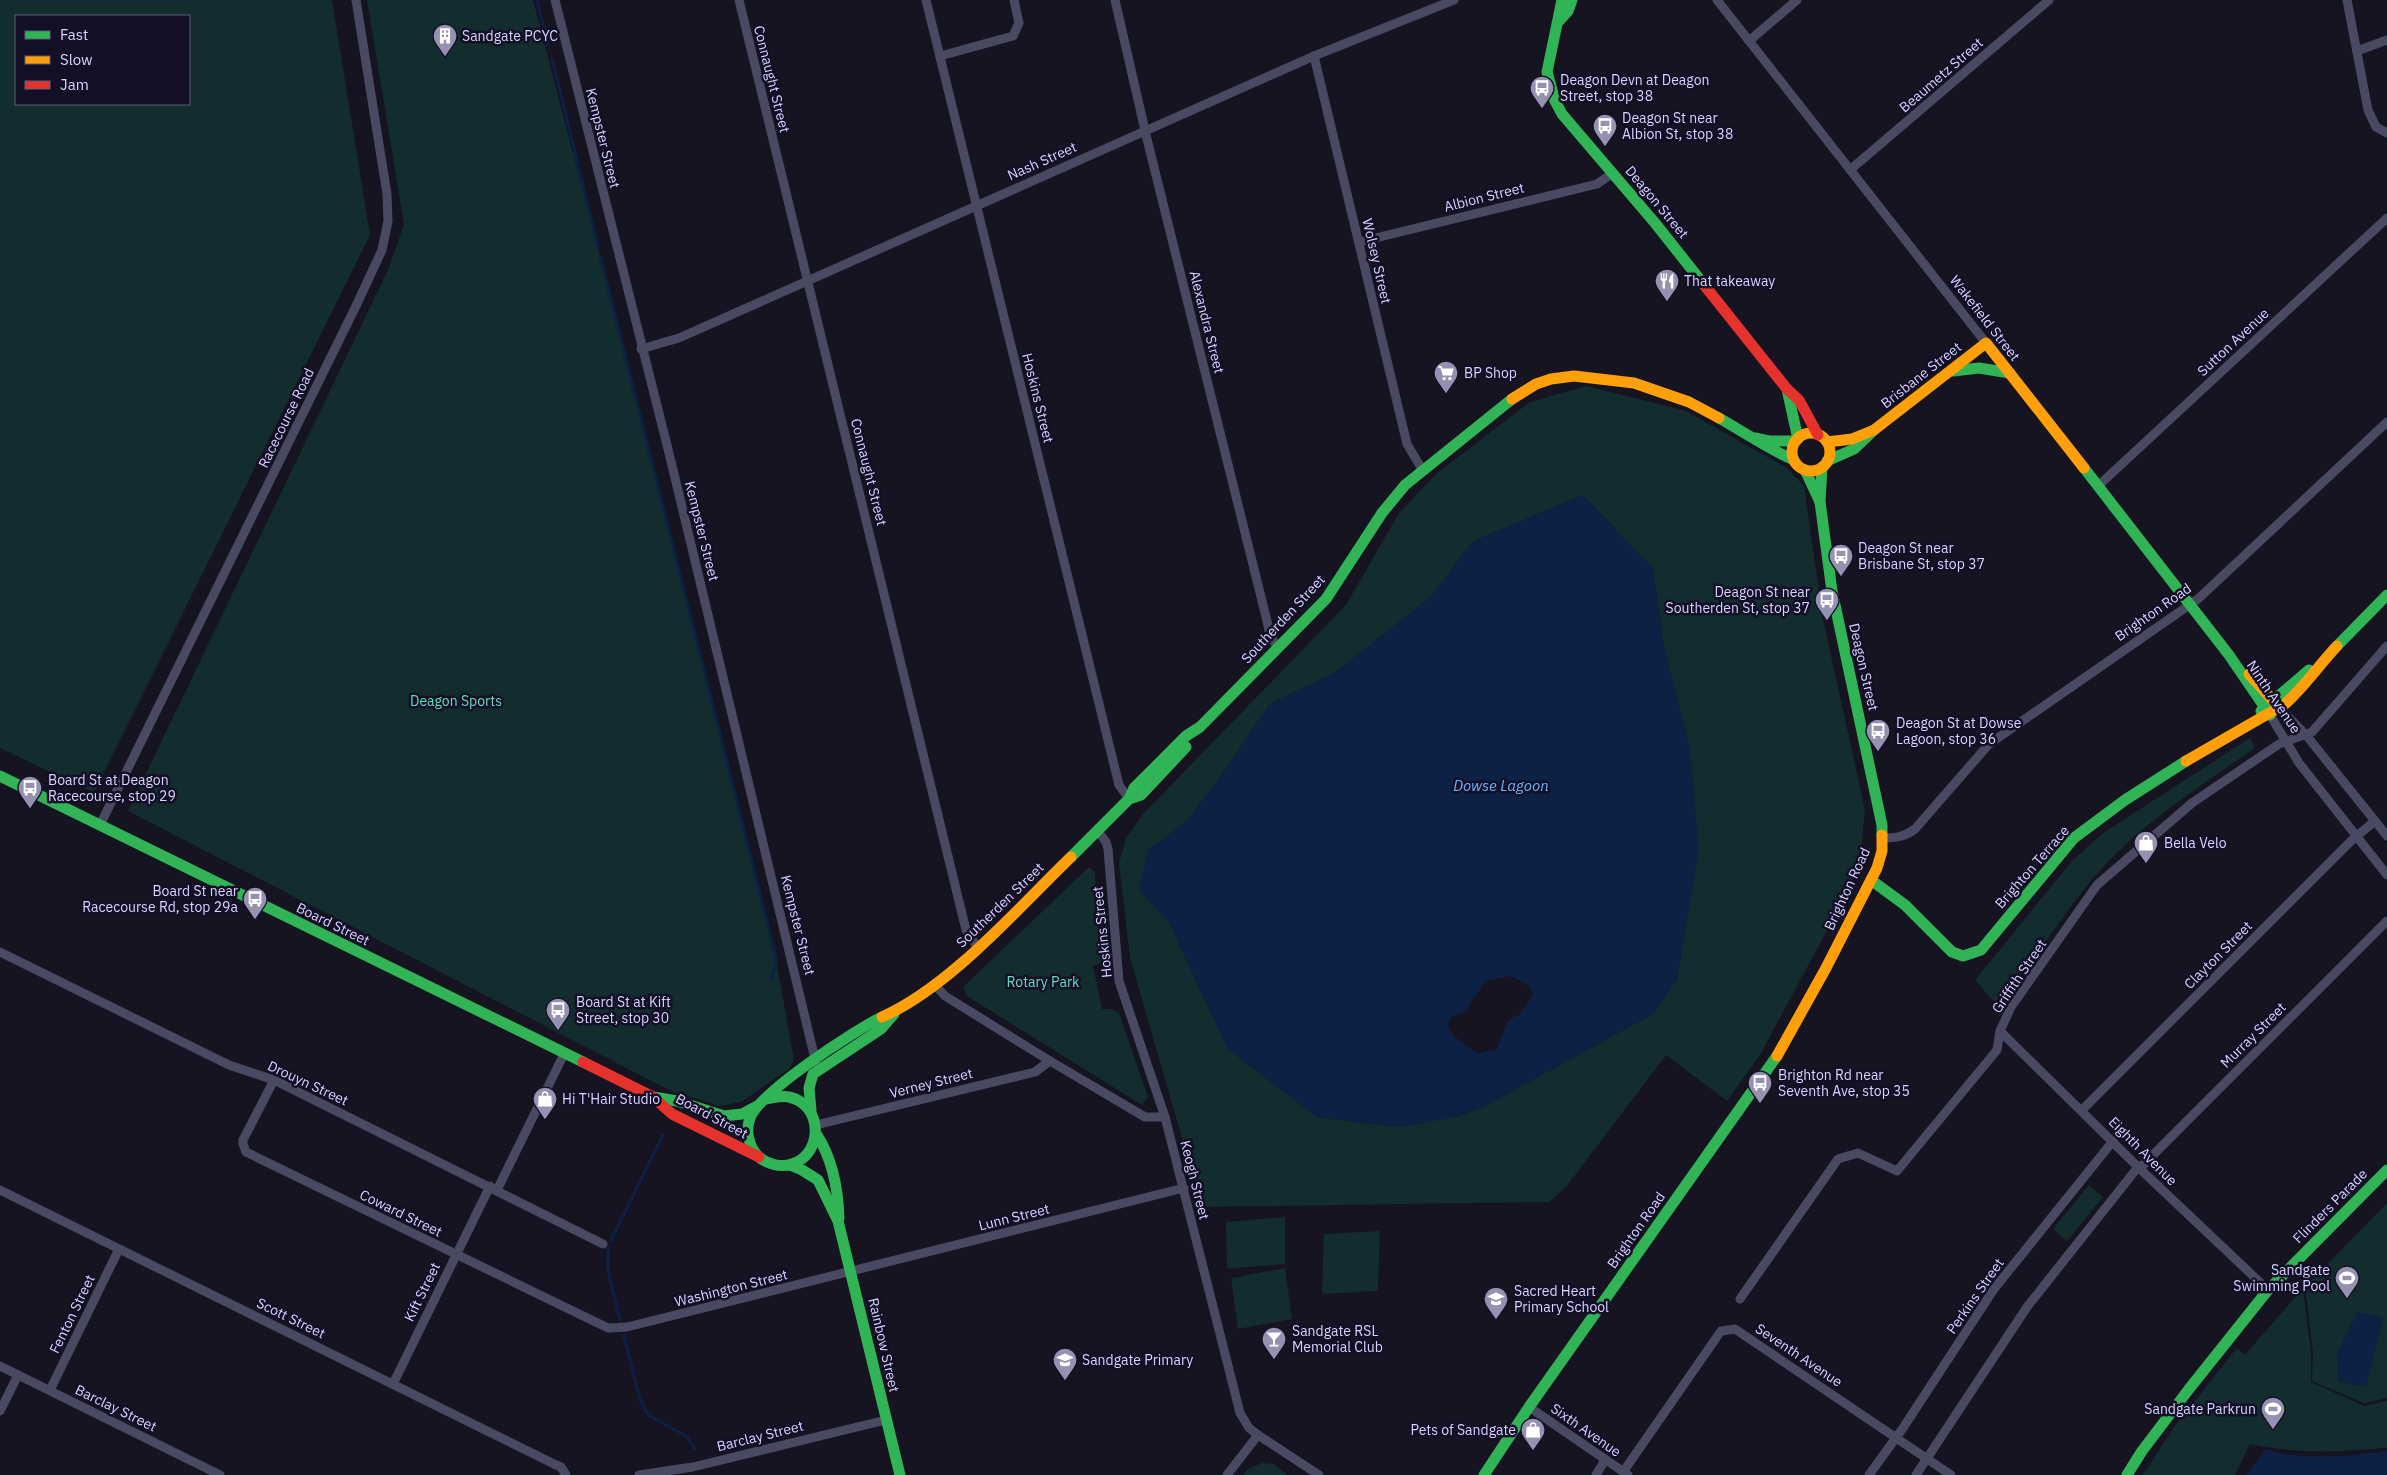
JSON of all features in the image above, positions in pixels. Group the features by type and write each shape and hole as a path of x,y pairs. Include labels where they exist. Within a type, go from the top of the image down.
{"main road":[{"name":"Deagon Street","path":"1564,0 1568,11 1559,21 1547,72 1550,87 1562,114 1613,173 1787,389 1799,400 1822,439"},
{"name":"Brisbane Street","path":"1822,439 1852,439 1874,430 1986,343"},
{"name":"Wakefield Street","path":"1986,343 2229,655"},
{"path":"1950,372 1979,368 2010,373"},
{"name":"Southerden Street","path":"761,1102 817,1066 881,1029 898,1010 934,984 978,948 1129,799 1134,788 1186,736 1200,727 1326,599 1392,499 1422,469 1503,405 1525,391 1551,379 1574,376 1634,383 1689,402 1755,438 1768,448 1794,460"},
{"name":"Deagon Street","path":"1787,389 1797,440"},
{"name":"Brisbane Street","path":"1825,464 1858,448 1865,443 1874,430"},
{"path":"1807,434 1822,439 1830,452 1825,464 1811,471 1805,470 1794,460 1793,450 1797,440 1807,434"},
{"name":"Southerden Street","path":"1755,438 1769,441 1797,440"},
{"name":"Deagon Street","path":"1825,464 1820,502 1832,591 1874,782 1883,838"},
{"name":"Deagon Street","path":"1805,470 1815,495 1820,502"},
{"name":"Brighton Terrace","path":"1871,880 1905,905 1952,952 1963,956 1971,956 1980,950 2078,835 2190,759 2229,735 2237,726 2293,698 2313,675 2321,662 2387,595"},
{"name":"Ninth Avenue","path":"2229,655 2245,669 2272,709"},
{"name":"Board Street","path":"0,776 653,1097 672,1114 760,1158"},
{"name":"Brighton Road","path":"1484,1475 1529,1407 1779,1053 1871,880 1882,851 1883,838"},
{"path":"811,1110 804,1104 787,1097 761,1102 748,1124 750,1144 760,1158 780,1166 790,1165 808,1154 817,1130 811,1110 810,1081 817,1066"},
{"name":"Board Street","path":"653,1097 677,1101 724,1116 742,1114 761,1102"},
{"name":"Rainbow Street","path":"817,1130 825,1145 839,1199 838,1221"},
{"name":"Rainbow Street","path":"790,1165 812,1174 818,1179 823,1185 838,1221 900,1475"},
{"name":"Flinders Parade","path":"2127,1475 2142,1451 2183,1397 2268,1290 2387,1170"}],"street":[{"name":"Racecourse Road","path":"100,825 356,306 384,243 388,227 386,194 356,0"},
{"name":"Kempster Street","path":"555,0 641,349 669,453 817,1066"},
{"name":"Connaught Street","path":"739,0 966,930 972,942 978,948"},
{"name":"Hoskins Street","path":"926,0 1119,785 1129,799"},
{"path":"940,56 1013,36 1019,23 1014,0"},
{"name":"Alexandra Street","path":"1115,0 1145,131 1270,635 1278,648"},
{"name":"Nash Street","path":"641,349 679,338 1314,56 1454,0"},
{"name":"Wakefield Street","path":"1717,0 1986,343"},
{"path":"1749,41 1797,0"},
{"name":"Beaumetz Street","path":"1850,170 2049,0"},
{"path":"2347,0 2371,119 2376,127 2387,134"},
{"path":"2357,50 2387,40"},
{"name":"Wolsey Street","path":"1314,56 1407,444 1422,469"},
{"name":"Albion Street","path":"1358,242 1597,184 1613,173"},
{"name":"Sutton Avenue","path":"2098,486 2386,222"},
{"name":"Brighton Road","path":"1883,838 1897,838 1907,835 1915,829 1989,744 2191,605 2387,422"},
{"path":"2306,735 2318,727 2387,646"},
{"name":"Ninth Avenue","path":"2272,709 2306,735 2386,834"},
{"name":"Ninth Avenue","path":"2272,709 2299,763 2387,875"},
{"name":"Griffith Street","path":"1740,1299 1838,1159 1858,1153 1897,1171 1997,1050 2000,1031 2011,1007 2097,885 2192,803 2286,740 2306,735"},
{"name":"Clayton Street","path":"2082,1110 2356,836 2375,821"},
{"name":"Hoskins Street","path":"1097,830 1108,848 1120,980 1165,1117"},
{"name":"Murray Street","path":"2138,1167 2143,1165 2387,921"},
{"name":"Drouyn Street","path":"0,952 229,1065 274,1080 603,1244"},
{"path":"934,984 945,996 1050,1061 1146,1117 1152,1119 1165,1117"},
{"name":"Eighth Avenue","path":"2000,1031 2138,1167 2268,1290"},
{"name":"Kift Street","path":"393,1384 456,1255 564,1054"},
{"name":"Verney Street","path":"817,1130 1034,1072 1050,1061"},
{"name":"Coward Street","path":"274,1080 243,1140 242,1144 246,1152 598,1325 617,1329"},
{"name":"Keogh Street","path":"1165,1117 1240,1413 1249,1428 1319,1475"},
{"name":"Perkins Street","path":"1869,1475 1896,1438 1994,1289 2113,1141"},
{"path":"1916,1475 2026,1307 2138,1167"},
{"name":"Lunn Street","path":"851,1273 1184,1188"},
{"name":"Scott Street","path":"0,1190 554,1464 561,1468 566,1475"},
{"name":"Fenton Street","path":"50,1390 120,1249"},
{"name":"Washington Street","path":"617,1329 851,1273"},
{"name":"Seventh Avenue","path":"1625,1473 1721,1331 1735,1329 1951,1475"},
{"name":"Barclay Street","path":"0,1366 220,1475"},
{"path":"0,1410 18,1375"},
{"name":"Sixth Avenue","path":"1529,1407 1625,1473"},
{"name":"Barclay Street","path":"639,1475 693,1466 886,1420"},
{"path":"1227,1475 1258,1435"},
{"path":"1596,1475 1605,1460"}],"green space":[{"path":"0,0 332,0 370,235 94,793 0,748"},
{"name":"Deagon Sports","path":"367,0 533,0 624,348 779,976 794,1060 789,1069 741,1102 720,1106 671,1091 128,811 388,270 404,225"},
{"path":"1586,386 1686,411 1787,468 1804,486 1823,619 1865,810 1859,871 1760,1055 1727,1101 1666,1055 1566,1187 1549,1202 1202,1207 1130,958 1119,863 1126,838 1144,813 1346,605 1399,513 1436,474 1530,402","holes":["1583,495 1653,569 1664,647 1683,941 1677,979 1654,1013 1485,1106 1458,1116 1399,1127 1317,1117 1228,1049 1169,922 1148,850 1185,823 1225,771 1270,704 1335,673 1431,597 1472,542"]},
{"path":"2250,738 2255,748 2187,795 2143,829 2103,867 2063,917 2000,1009 1975,980 2072,861 2103,833"},
{"name":"Rotary Park","path":"1089,867 1095,872 1096,905 1100,909 1104,956 1101,963 1093,966 1102,1009 1111,1009 1119,1013 1148,1097 1142,1105 967,996 963,987"},
{"path":"2089,1185 2103,1197 2067,1241 2053,1229"},
{"name":"Sandgate Swimming Pool","path":"2387,1203 2387,1398 2364,1403 2312,1381 2313,1352 2305,1287","holes":["2358,1312 2383,1318 2359,1386 2337,1380"]},
{"path":"1285,1217 1285,1264 1227,1269 1226,1222"},
{"path":"1380,1231 1378,1291 1322,1294 1324,1234"},
{"path":"1285,1268 1292,1319 1238,1329 1231,1278"},
{"path":"2303,1288 2311,1353 2311,1382 2364,1406 2387,1401 2387,1448 2318,1452 2284,1450 2250,1444 2235,1475 2143,1475 2174,1427 2237,1348 2245,1355"},
{"path":"1262,1463 1274,1464 1287,1475 1244,1475 1248,1469"}],"water":[{"name":"Dowse Lagoon","path":"1583,495 1653,569 1664,647 1690,747 1699,850 1677,979 1654,1013 1485,1106 1458,1116 1399,1127 1317,1117 1228,1049 1169,922 1139,890 1148,850 1185,823 1225,771 1270,704 1335,673 1431,597 1472,542","holes":["1509,976 1527,985 1533,995 1519,1015 1513,1017 1507,1023 1497,1049 1479,1053 1458,1039 1449,1029 1448,1024 1454,1016 1468,1010 1471,1002 1486,981"]},
{"path":"2357,1312 2383,1318 2366,1385 2359,1386 2337,1380 2337,1354"},
{"path":"2265,1449 2312,1454 2387,1449 2387,1475 2247,1475"}],"pier":[{"path":"2264,1447 2312,1453 2387,1448 2387,1451 2343,1456 2302,1456 2276,1453"}],"waterway":[{"path":"537,0 548,45"},
{"path":"552,58 598,247"},
{"path":"600,256 777,961 771,979"},
{"path":"611,1240 663,1135"},
{"path":"608,1247 608,1271 620,1320"},
{"path":"624,1336 640,1400 648,1415 686,1436 695,1449"}],"traffic: fast":[{"path":"1562,0 1547,72 1555,101 1562,114 1655,223 1701,281"},
{"path":"1559,21 1568,11 1572,0"},
{"path":"1953,371 1979,368 2010,373"},
{"path":"1787,389 1798,439"},
{"path":"1071,857 1129,799 1134,788 1186,736 1200,727 1326,599 1382,513 1405,485 1512,399"},
{"path":"1719,418 1765,446 1794,460"},
{"path":"1827,461 1854,449 1874,430"},
{"path":"1755,438 1769,441 1796,441"},
{"path":"1822,467 1820,502 1832,591 1882,825 1882,835"},
{"path":"2084,468 2229,655 2270,715"},
{"path":"1805,470 1820,502"},
{"path":"2337,646 2387,595"},
{"path":"2261,711 2309,670"},
{"path":"1129,799 1141,795 1186,747"},
{"path":"1871,880 1905,905 1952,952 1963,956 1981,950 2074,838 2125,800 2186,761"},
{"path":"0,776 583,1062"},
{"path":"811,1110 809,1088 813,1074 881,1029 894,1014"},
{"path":"766,1099 786,1096 800,1101 808,1109 813,1119 815,1129 814,1140 810,1150 802,1159 792,1164 774,1165 759,1157 750,1144 748,1134 750,1118 757,1107 789,1078 831,1048 882,1017"},
{"path":"1484,1475 1529,1407 1777,1056"},
{"path":"653,1097 677,1101 724,1116 742,1114 757,1106"},
{"path":"817,1135 827,1154 834,1175 839,1218"},
{"path":"790,1165 818,1180 838,1221 900,1475"},
{"path":"2127,1475 2142,1451 2189,1389 2268,1290 2387,1170"}],"traffic: slow":[{"path":"1827,442 1852,439 1874,430 1986,343 2084,468"},
{"path":"1512,399 1536,384 1551,379 1574,376 1634,383 1689,402 1719,418"},
{"path":"1811,433 1824,439 1830,452 1824,465 1811,471 1798,465 1792,452 1798,439 1811,433"},
{"path":"2186,761 2285,704 2337,646"},
{"path":"2249,674 2279,707"},
{"path":"1777,1056 1826,968 1877,868 1882,851 1882,835"},
{"path":"882,1017 933,987 958,967 1071,857"}],"traffic: jam":[{"path":"1701,281 1787,389 1799,400 1818,435"},
{"path":"583,1062 653,1097 672,1114 759,1157"}],"place":[{"name":"Sandgate PCYC","path":"445,57"},
{"name":"Deagon Devn at Deagon Street, stop 38","path":"1542,109"},
{"name":"Deagon St near Albion St, stop 38","path":"1605,147"},
{"name":"That takeaway","path":"1667,302"},
{"name":"BP Shop","path":"1446,394"},
{"name":"Deagon St near Brisbane St, stop 37","path":"1841,577"},
{"name":"Deagon St near Southerden St, stop 37","path":"1827,621"},
{"name":"Deagon St at Dowse Lagoon, stop 36","path":"1878,752"},
{"name":"Board St at Deagon Racecourse, stop 29","path":"30,809"},
{"name":"Bella Velo","path":"2146,864"},
{"name":"Board St near Racecourse Rd, stop 29a","path":"255,920"},
{"name":"Board St at Kift Street, stop 30","path":"558,1031"},
{"name":"Brighton Rd near Seventh Ave, stop 35","path":"1760,1104"},
{"name":"Hi T'Hair Studio","path":"545,1120"},
{"name":"Sandgate Swimming Pool","path":"2347,1299"},
{"name":"Sacred Heart Primary School","path":"1496,1320"},
{"name":"Sandgate RSL Memorial Club","path":"1274,1360"},
{"name":"Sandgate Primary","path":"1065,1381"},
{"name":"Sandgate Parkrun","path":"2273,1430"},
{"name":"Pets of Sandgate","path":"1533,1451"}]}
